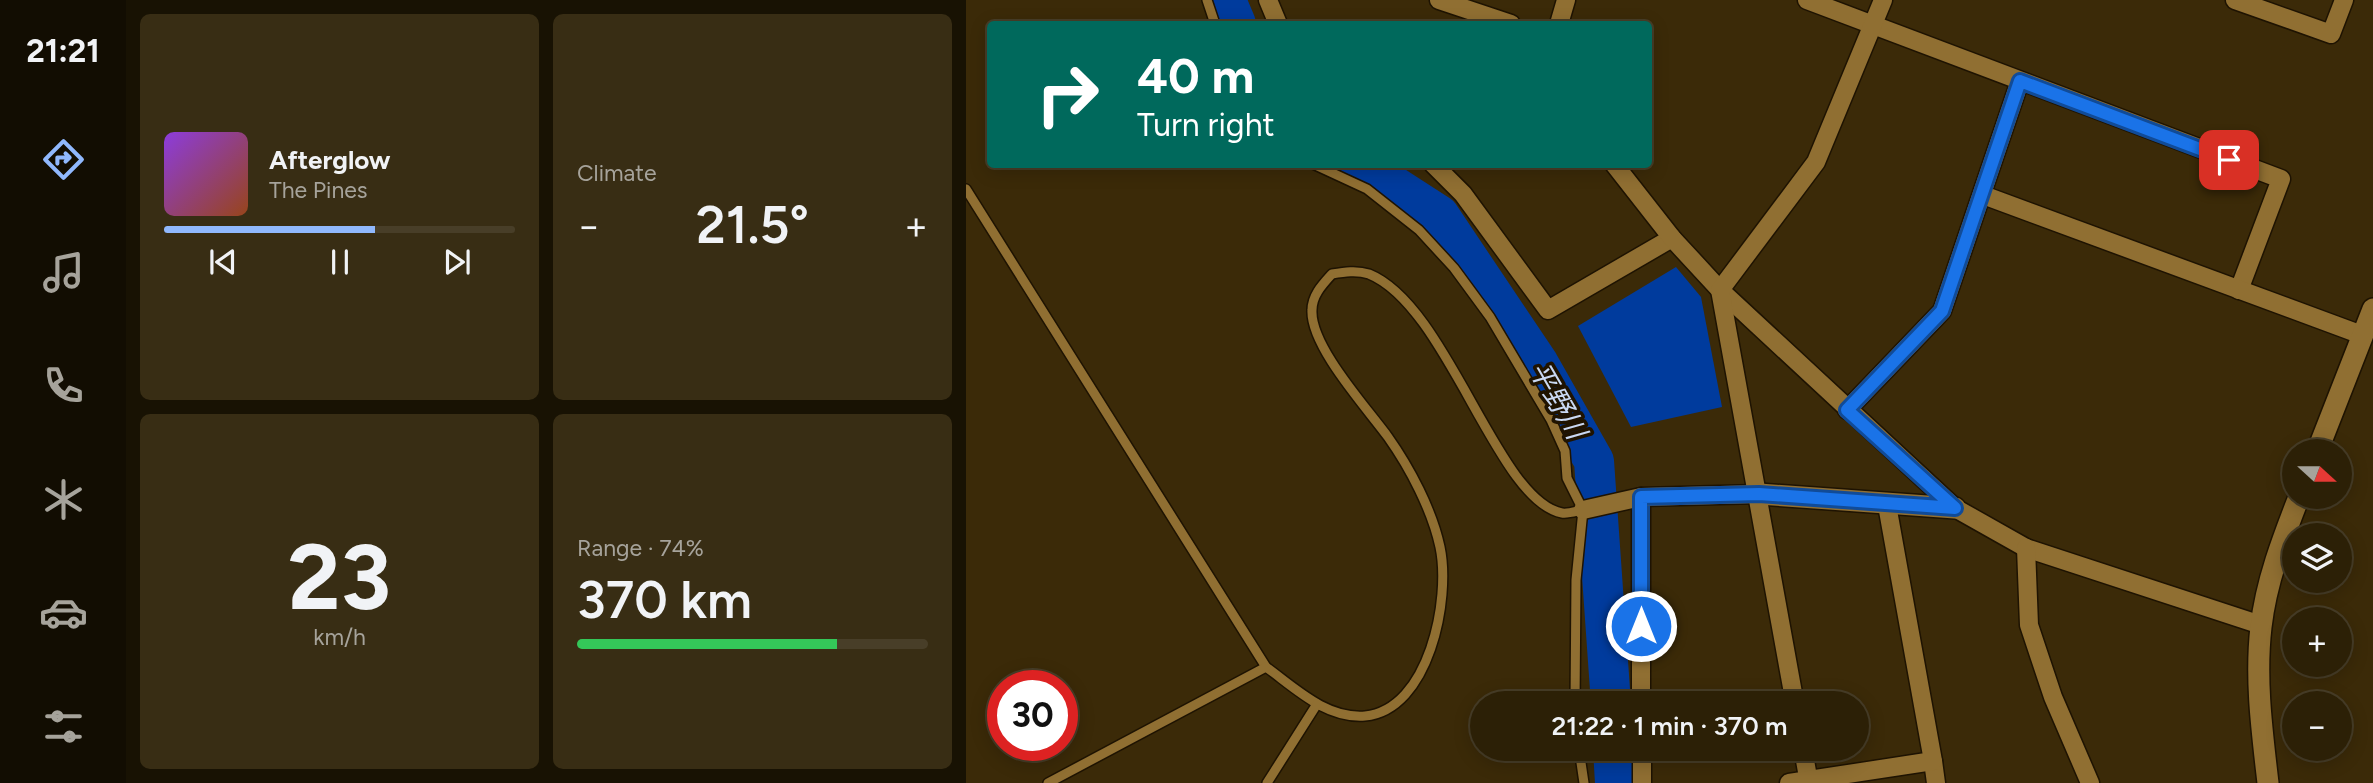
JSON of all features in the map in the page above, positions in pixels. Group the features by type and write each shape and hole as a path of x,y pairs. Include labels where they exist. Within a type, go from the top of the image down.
{"street":[{"path":"1268,0 1277,21"},
{"path":"1439,0 1502,21"},
{"path":"1560,21 1566,0"},
{"path":"1807,0 2281,179 2239,290"},
{"path":"1793,691 1720,290 1816,162 1882,0"},
{"path":"2235,0 2331,34 2344,0"},
{"path":"1847,410 1942,311 2020,81"},
{"path":"1437,168 1463,194 1548,310 1672,238"},
{"path":"1617,168 1672,238 1720,290 1955,508 2026,548 2261,625"},
{"path":"1983,195 2362,335"},
{"path":"2322,439 2373,309"},
{"path":"1583,510 1641,497 1759,494 1955,508"},
{"path":"1641,497 1642,691"},
{"path":"1888,505 1936,783"},
{"path":"2268,783 2258,699 2261,625 2278,550 2294,509"},
{"path":"2026,548 2029,625 2053,696 2090,783"},
{"path":"1642,761 1642,783"},
{"path":"1805,761 1809,781"},
{"path":"1789,783 1933,761"}],"lane":[{"path":"1207,0 1214,21"},
{"path":"1322,168 1367,189 1391,205 1419,230 1454,268 1490,317 1551,420 1565,451 1567,478 1583,510 1576,580 1575,691"},
{"path":"966,189 1266,667 1318,704 1334,712 1365,716 1393,706 1418,678 1433,641 1443,595 1440,548 1423,499 1390,439 1339,373 1317,334 1312,310 1318,290 1332,274 1367,273 1385,283 1409,304 1448,361 1521,484 1542,503 1563,514 1583,510"},
{"path":"1048,783 1266,667"},
{"path":"1267,783 1318,704"},
{"path":"1580,761 1584,783"}],"water":[{"path":"1676,267 1701,297 1722,407 1631,427 1578,326"}],"waterway":[{"name":"平野川","path":"1226,0 1235,21"},
{"name":"平野川","path":"1366,168 1439,215 1539,364 1594,461 1610,691"},
{"name":"平野川","path":"1614,761 1615,783"}],"route":[{"path":"1641,626 1641,497 1759,494 1955,508 1847,410 1942,311 2020,81 2229,160"}]}
